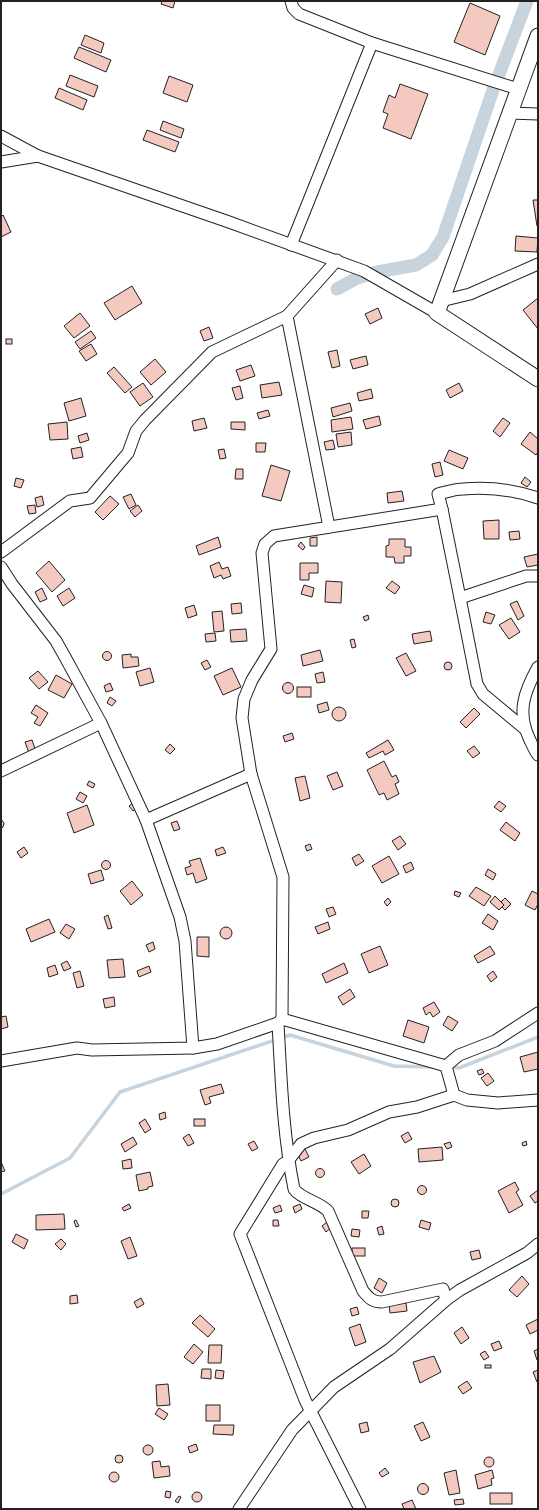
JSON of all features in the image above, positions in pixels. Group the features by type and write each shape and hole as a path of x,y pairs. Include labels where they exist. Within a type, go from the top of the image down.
{"street":[{"path":"291,1 293,8 299,14 372,43 518,88"},
{"path":"439,307 538,36"},
{"path":"291,245 372,43"},
{"path":"510,113 538,114"},
{"path":"1,136 38,156 337,260 364,271 439,307 538,379"},
{"path":"1,162 38,156"},
{"path":"1,552 70,501 90,498 128,454 136,431 145,420 212,352 287,316 337,260"},
{"path":"439,307 538,264"},
{"path":"287,316 329,527"},
{"path":"525,729 483,694 477,684 438,494 461,489 482,488 508,491 538,498"},
{"path":"442,508 274,536 264,544 262,564 271,649 252,680 244,699 242,718 250,774 284,877 280,1021 281,1071 288,1161 294,1189 297,1193 319,1203 328,1211 364,1291 374,1302 382,1302 443,1289 446,1300"},
{"path":"1,567 12,584 56,641 101,723 146,820 180,917 185,941 193,1048"},
{"path":"460,598 526,576 538,576"},
{"path":"538,667 524,698 522,712 525,729 538,755"},
{"path":"1,771 101,723"},
{"path":"146,820 250,774"},
{"path":"446,1066 459,1056 495,1041 538,1013"},
{"path":"1,1061 77,1048 92,1050 193,1048 217,1044 280,1021 446,1066"},
{"path":"446,1066 452,1087 467,1100 498,1103 538,1100"},
{"path":"360,1509 301,1389 240,1234 283,1164 288,1161 301,1144 314,1138 348,1130 389,1112 418,1107 452,1087"},
{"path":"239,1509 292,1430 334,1387 390,1349 446,1300 460,1290 527,1253 538,1244"}],"building":[{"path":"162,1 175,1 173,8 161,4"},
{"path":"470,3 500,16 485,55 454,42"},
{"path":"85,35 104,43 101,53 81,45"},
{"path":"79,47 111,60 106,72 74,58"},
{"path":"70,75 98,86 94,97 66,86"},
{"path":"169,76 193,85 187,102 163,93"},
{"path":"400,84 428,94 411,139 383,128 388,114 383,112 389,95 395,98"},
{"path":"59,88 87,100 83,110 55,98"},
{"path":"163,121 184,129 181,138 160,130"},
{"path":"147,130 179,142 175,152 143,140"},
{"path":"533,200 538,200 537,226"},
{"path":"3,215 11,232 1,237 1,217"},
{"path":"516,236 538,238 537,252 515,251"},
{"path":"132,286 142,303 115,320 104,303"},
{"path":"538,298 538,329 523,310"},
{"path":"378,308 382,318 370,324 365,314"},
{"path":"80,313 90,326 74,338 64,326"},
{"path":"209,327 213,338 204,341 200,331"},
{"path":"91,331 96,338 80,349 75,342"},
{"path":"6,339 12,339 12,344 6,344"},
{"path":"91,344 97,354 86,361 79,351"},
{"path":"337,350 340,366 332,368 328,352"},
{"path":"366,356 368,365 353,369 350,360"},
{"path":"155,359 166,372 151,385 140,372"},
{"path":"251,365 255,376 240,381 236,370"},
{"path":"114,367 132,387 125,393 107,373"},
{"path":"279,382 282,395 262,398 260,385"},
{"path":"143,383 153,397 140,406 130,392"},
{"path":"459,383 463,391 450,398 446,390"},
{"path":"240,386 243,398 236,400 232,388"},
{"path":"371,389 373,398 359,401 357,393"},
{"path":"81,398 86,416 69,421 64,403"},
{"path":"350,403 352,411 333,417 331,408"},
{"path":"268,410 270,416 259,419 257,413"},
{"path":"379,416 381,425 366,429 363,420"},
{"path":"351,417 353,429 332,432 331,420"},
{"path":"204,418 207,428 194,431 192,421"},
{"path":"503,418 510,423 500,437 493,431"},
{"path":"67,422 68,439 50,440 48,424"},
{"path":"231,422 245,422 245,430 231,429"},
{"path":"351,432 352,445 338,447 336,434"},
{"path":"530,432 538,439 538,452 536,455 521,444"},
{"path":"87,433 89,440 80,443 78,436"},
{"path":"333,440 335,449 326,450 324,442"},
{"path":"256,443 266,443 265,452 256,452"},
{"path":"81,447 83,457 73,459 71,449"},
{"path":"224,449 226,458 220,459 218,450"},
{"path":"449,450 468,458 463,469 444,461"},
{"path":"440,462 443,475 435,477 432,464"},
{"path":"271,465 290,471 281,501 262,496"},
{"path":"236,469 243,469 243,479 235,479"},
{"path":"525,477 531,482 527,487 521,483"},
{"path":"16,478 24,480 21,488 14,486"},
{"path":"402,491 404,501 388,503 387,493"},
{"path":"131,494 136,505 129,509 123,497"},
{"path":"42,496 44,505 37,507 35,498"},
{"path":"110,496 119,504 103,520 95,512"},
{"path":"35,505 36,513 29,514 27,506"},
{"path":"138,505 142,511 135,517 130,511"},
{"path":"499,520 499,539 484,539 483,521"},
{"path":"519,531 520,539 510,540 509,532"},
{"path":"218,537 221,547 199,555 196,546"},
{"path":"317,537 317,546 310,546 310,538"},
{"path":"389,539 405,539 405,547 411,547 411,556 404,556 404,563 395,563 394,557 386,557 386,546 389,545"},
{"path":"301,542 305,547 303,550 298,546"},
{"path":"538,554 538,565 527,567 524,557"},
{"path":"49,561 65,580 52,592 36,573"},
{"path":"219,562 222,569 228,567 231,576 223,579 221,575 214,578 210,566"},
{"path":"300,563 318,563 318,573 309,573 309,580 300,580"},
{"path":"326,581 342,582 341,603 325,602"},
{"path":"392,581 400,587 395,594 386,588"},
{"path":"304,585 314,588 312,597 301,594"},
{"path":"42,588 47,599 40,602 35,592"},
{"path":"69,588 75,598 63,606 57,596"},
{"path":"517,601 524,616 518,620 510,604"},
{"path":"241,603 242,613 232,614 231,604"},
{"path":"194,605 197,615 188,618 185,608"},
{"path":"222,611 224,631 214,632 212,612"},
{"path":"486,612 495,615 491,624 483,622"},
{"path":"368,615 369,619 365,621 363,617"},
{"path":"511,618 520,632 509,639 499,625"},
{"path":"246,629 247,641 231,642 230,630"},
{"path":"430,631 432,641 414,644 412,634"},
{"path":"215,633 216,641 206,642 205,634"},
{"path":"354,639 356,647 352,648 350,640"},
{"path":"320,650 323,661 303,666 301,655"},
{"path":"105,652 109,652 111,656 109,660 105,660 103,658 103,654"},
{"path":"406,653 416,671 406,676 396,658"},
{"path":"131,654 131,657 138,657 139,666 123,668 122,655"},
{"path":"207,660 211,667 205,670 201,663"},
{"path":"446,662 450,662 452,666 450,670 446,670 444,668 444,664"},
{"path":"150,668 154,682 140,686 136,672"},
{"path":"232,668 241,687 223,695 214,676"},
{"path":"38,671 48,682 39,689 29,678"},
{"path":"323,672 325,682 317,683 315,674"},
{"path":"56,675 72,684 64,698 48,690"},
{"path":"288,682 292,684 294,688 292,692 288,694 284,692 282,688 284,684"},
{"path":"110,683 113,690 106,692 104,686"},
{"path":"297,687 311,687 311,697 297,697"},
{"path":"110,697 116,701 112,706 107,703"},
{"path":"327,702 329,710 319,713 317,705"},
{"path":"36,705 48,713 40,726 34,723 38,717 31,713"},
{"path":"339,707 344,709 346,714 344,719 339,721 334,719 332,714 334,709"},
{"path":"474,708 480,714 466,728 460,722"},
{"path":"292,733 294,739 285,742 283,736"},
{"path":"32,740 36,751 29,753 25,742"},
{"path":"388,740 394,750 385,755 383,751 369,758 366,753"},
{"path":"170,744 175,749 170,754 165,750"},
{"path":"474,746 480,753 473,758 467,751"},
{"path":"384,761 392,777 396,775 399,782 395,784 399,794 387,800 384,793 379,795 367,770"},
{"path":"337,772 343,786 333,790 327,776"},
{"path":"305,776 310,798 300,801 295,778"},
{"path":"89,781 95,784 93,788 87,785"},
{"path":"80,792 87,796 83,803 76,799"},
{"path":"499,801 506,806 501,812 494,807"},
{"path":"133,803 137,808 133,811 129,806"},
{"path":"87,805 94,825 74,833 67,813"},
{"path":"1,819 4,823 1,829"},
{"path":"177,821 180,829 174,831 171,823"},
{"path":"506,822 520,833 515,841 500,830"},
{"path":"400,836 406,844 398,850 392,841"},
{"path":"310,844 312,849 307,851 305,846"},
{"path":"24,847 28,853 21,858 17,852"},
{"path":"223,847 226,853 217,856 215,850"},
{"path":"359,854 364,861 356,866 352,858"},
{"path":"389,856 399,874 382,883 372,866"},
{"path":"200,858 207,879 196,883 193,873 187,875 185,868 191,866 189,861"},
{"path":"104,861 108,861 110,865 108,869 104,869 102,867 102,863"},
{"path":"411,862 414,869 406,873 403,866"},
{"path":"488,869 496,874 493,880 485,875"},
{"path":"101,870 104,880 91,884 88,874"},
{"path":"132,881 143,895 131,905 120,891"},
{"path":"476,887 491,896 484,906 469,896"},
{"path":"455,891 461,893 459,897 454,895"},
{"path":"532,891 538,894 538,904 535,910 525,905"},
{"path":"495,896 504,905 499,910 490,902"},
{"path":"388,898 391,902 387,906 384,902"},
{"path":"505,898 511,904 505,910 502,907 504,905 501,902"},
{"path":"333,907 336,914 329,917 326,909"},
{"path":"488,914 498,921 493,930 482,923"},
{"path":"108,915 112,928 108,929 104,917"},
{"path":"49,919 55,932 31,942 26,929"},
{"path":"328,922 330,929 318,934 315,927"},
{"path":"66,924 75,929 69,939 60,933"},
{"path":"224,927 228,927 232,933 228,939 224,939 220,935 220,931"},
{"path":"197,937 209,937 209,957 197,956"},
{"path":"153,942 155,949 149,952 146,945"},
{"path":"380,946 388,965 369,973 361,954"},
{"path":"490,946 495,954 478,963 474,956"},
{"path":"123,959 125,977 109,978 107,960"},
{"path":"67,961 71,968 64,971 61,964"},
{"path":"344,963 348,973 326,983 322,974"},
{"path":"55,965 58,974 49,977 47,968"},
{"path":"149,966 151,972 139,977 137,971"},
{"path":"80,971 84,986 77,988 73,973"},
{"path":"493,971 497,977 491,982 487,976"},
{"path":"350,989 355,997 343,1005 338,997"},
{"path":"114,997 115,1006 105,1008 103,999"},
{"path":"434,1002 440,1012 433,1017 430,1012 426,1015 423,1008"},
{"path":"6,1016 8,1027 1,1029 1,1017"},
{"path":"448,1016 458,1022 452,1031 443,1025"},
{"path":"408,1020 429,1027 424,1043 403,1036"},
{"path":"538,1052 538,1069 524,1072 520,1057"},
{"path":"482,1069 484,1073 479,1075 477,1071"},
{"path":"488,1073 494,1081 487,1086 481,1078"},
{"path":"221,1084 224,1093 209,1097 211,1103 205,1105 200,1090"},
{"path":"165,1112 166,1118 160,1120 159,1114"},
{"path":"145,1119 151,1129 145,1133 139,1123"},
{"path":"194,1119 205,1119 205,1126 194,1126"},
{"path":"408,1132 412,1139 405,1143 401,1136"},
{"path":"189,1134 194,1143 188,1146 183,1138"},
{"path":"133,1137 137,1144 125,1152 121,1144"},
{"path":"254,1141 258,1148 252,1151 248,1144"},
{"path":"526,1141 527,1145 523,1146 522,1143"},
{"path":"450,1142 452,1147 447,1149 444,1144"},
{"path":"442,1147 443,1160 419,1162 418,1149"},
{"path":"305,1149 309,1157 301,1161 297,1153"},
{"path":"364,1154 371,1166 359,1174 351,1162"},
{"path":"131,1159 132,1168 123,1169 122,1161"},
{"path":"1,1162 5,1171 1,1172"},
{"path":"320,1168 325,1173 320,1178 315,1173"},
{"path":"150,1172 153,1186 139,1191 136,1175"},
{"path":"515,1182 519,1190 516,1192 523,1205 509,1213 498,1191"},
{"path":"420,1186 424,1186 426,1190 424,1194 420,1194 418,1192 418,1188"},
{"path":"538,1190 538,1201 535,1203 530,1196"},
{"path":"393,1199 397,1199 399,1203 397,1207 393,1207 391,1205 391,1201"},
{"path":"129,1204 131,1208 124,1211 122,1208"},
{"path":"300,1204 302,1209 295,1213 293,1207"},
{"path":"280,1205 282,1211 275,1213 273,1208"},
{"path":"362,1211 369,1211 368,1218 362,1218"},
{"path":"64,1214 65,1229 36,1230 36,1215"},
{"path":"76,1220 79,1226 76,1227 74,1221"},
{"path":"273,1220 278,1220 279,1226 273,1226"},
{"path":"421,1220 431,1223 429,1230 419,1227"},
{"path":"327,1222 332,1227 326,1232 322,1226"},
{"path":"382,1226 384,1234 379,1235 377,1228"},
{"path":"352,1229 360,1230 359,1237 351,1236"},
{"path":"16,1234 28,1240 24,1249 12,1242"},
{"path":"130,1237 137,1256 128,1259 121,1241"},
{"path":"61,1239 66,1244 61,1250 55,1244"},
{"path":"352,1248 365,1248 365,1256 352,1256"},
{"path":"479,1250 481,1258 472,1260 470,1252"},
{"path":"522,1276 529,1284 517,1297 509,1290"},
{"path":"379,1278 387,1283 382,1293 374,1288"},
{"path":"77,1295 78,1303 70,1304 70,1296"},
{"path":"141,1298 144,1304 137,1308 134,1302"},
{"path":"406,1303 407,1311 390,1313 389,1305"},
{"path":"357,1307 359,1314 352,1316 350,1309"},
{"path":"200,1315 215,1329 208,1337 192,1323"},
{"path":"538,1319 538,1330 530,1334 526,1325"},
{"path":"360,1324 366,1342 355,1346 349,1328"},
{"path":"462,1327 469,1338 461,1344 454,1333"},
{"path":"499,1341 502,1348 494,1351 491,1344"},
{"path":"194,1344 203,1352 193,1364 184,1357"},
{"path":"209,1345 222,1345 221,1363 208,1363"},
{"path":"538,1349 538,1360 537,1360 534,1351"},
{"path":"485,1351 489,1357 484,1360 480,1354"},
{"path":"434,1356 441,1372 420,1383 413,1362"},
{"path":"485,1365 491,1365 491,1368 485,1368"},
{"path":"202,1369 211,1369 211,1379 201,1378"},
{"path":"216,1370 224,1371 223,1379 215,1378"},
{"path":"538,1370 538,1381 537,1382 533,1372"},
{"path":"467,1381 472,1388 463,1394 458,1387"},
{"path":"168,1384 170,1405 157,1406 156,1385"},
{"path":"206,1405 220,1405 220,1421 206,1421"},
{"path":"159,1408 168,1414 164,1420 155,1414"},
{"path":"367,1422 369,1431 361,1433 359,1424"},
{"path":"423,1422 430,1437 421,1441 414,1426"},
{"path":"214,1425 234,1425 233,1435 213,1434"},
{"path":"196,1444 198,1450 190,1453 188,1447"},
{"path":"148,1445 153,1450 148,1455 143,1450"},
{"path":"117,1455 121,1455 123,1459 121,1463 117,1463 115,1461 115,1457"},
{"path":"487,1457 491,1457 493,1458 493,1466 487,1467 484,1464 484,1460"},
{"path":"160,1461 161,1467 169,1466 170,1476 154,1478 152,1462"},
{"path":"385,1468 389,1473 382,1477 379,1473"},
{"path":"456,1470 460,1493 449,1495 444,1473"},
{"path":"492,1470 494,1478 491,1479 492,1485 478,1489 475,1475"},
{"path":"112,1472 116,1472 118,1473 118,1481 112,1482 109,1479 109,1475"},
{"path":"421,1484 425,1484 427,1485 427,1493 421,1494 418,1491 418,1487"},
{"path":"166,1491 171,1492 170,1498 165,1497"},
{"path":"195,1492 199,1492 201,1493 201,1501 195,1502 192,1499 192,1495"},
{"path":"490,1493 512,1493 512,1504 490,1504"},
{"path":"179,1496 181,1497 178,1503 175,1501"},
{"path":"463,1499 464,1504 455,1505 454,1500"},
{"path":"412,1500 416,1509 404,1509 402,1504"}],"waterway":[{"path":"498,77 527,1"},
{"path":"337,289 357,278 377,272 416,265 432,255 443,237 494,87"},
{"path":"1,1194 70,1158 120,1092 290,1035 394,1066 433,1067"},
{"path":"449,1067 459,1068 538,1037"}]}
